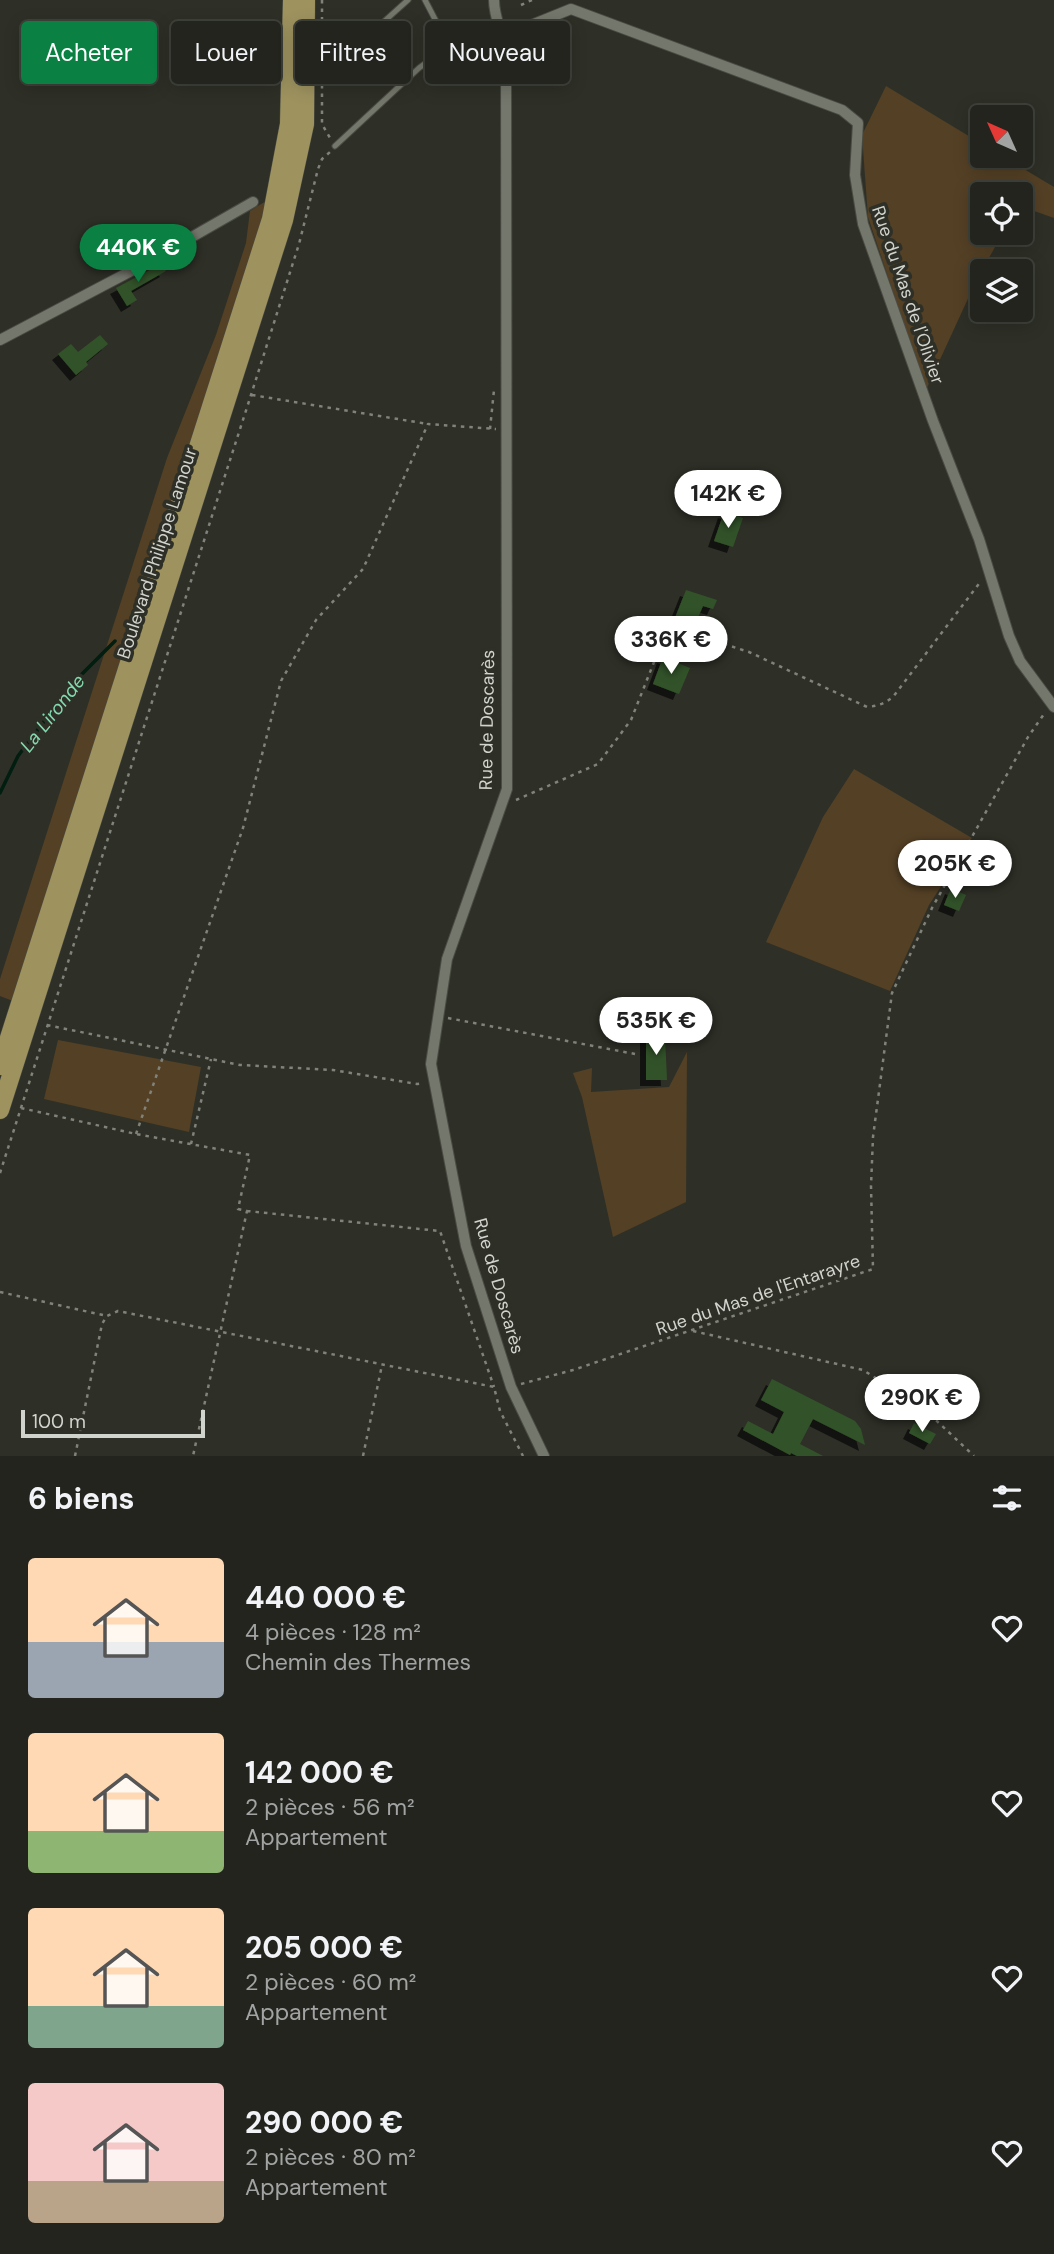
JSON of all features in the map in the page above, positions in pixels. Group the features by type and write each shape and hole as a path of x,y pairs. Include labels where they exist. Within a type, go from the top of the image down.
{"main road":[{"name":"Boulevard Philippe Lamour","path":"0,1066 271,219 289,124 292,0"},
{"name":"Boulevard Philippe Lamour","path":"0,1110 284,220 305,124 306,0"}],"street":[{"name":"Rue de Doscarès","path":"494,0 497,21"},
{"name":"Rue du Mas de l'Olivier","path":"541,21 571,9 842,110 858,123 855,175 863,224 933,421 979,539 1009,636 1020,662 1053,705"},
{"name":"Rue de Doscarès","path":"506,84 507,789 447,959 431,1065 466,1246 511,1387 544,1456"},
{"path":"0,340 150,261 253,202"}],"lane":[{"path":"385,21 408,0"},
{"path":"425,0 436,21"},
{"path":"335,146 425,64"}],"path":[{"path":"0,1173 299,244 318,169 322,159 335,146 321,124 322,0"},
{"path":"521,5 532,0"},
{"path":"251,395 428,424 503,429"},
{"path":"136,1134 243,828 281,681 316,620 363,569 428,424"},
{"path":"500,807 598,764 631,720 658,652 677,648 691,656 721,643 749,652 867,706 885,704 988,572"},
{"name":"Rue du Mas de l'Entarayre","path":"511,1387 573,1370 873,1269 873,1137 892,993 932,908 1028,737 1053,705"},
{"path":"445,1017 635,1054"},
{"path":"47,1025 240,1065 333,1070 417,1084 434,1082"},
{"path":"191,1144 211,1059"},
{"path":"21,1108 250,1156 238,1209 440,1231 500,1411 523,1456"},
{"path":"193,1456 247,1211"},
{"path":"0,1292 107,1316"},
{"path":"75,1456 102,1324 107,1316 118,1311 494,1387"},
{"path":"691,1331 863,1370 923,1408 974,1456"},
{"path":"363,1456 382,1365"}],"shaded area":[{"path":"886,86 970,137 970,168 1022,168 1054,187 1054,218 1033,211 1033,182 970,182 970,245 996,245 988,259 970,259 970,294 926,390 868,217 862,135"},
{"path":"266,201 262,223 13,1001 0,996 0,979 167,458 216,335 246,243 250,211"},
{"path":"854,769 972,838 929,905 890,991 766,942 823,817"},
{"path":"58,1040 201,1067 189,1132 44,1099"},
{"path":"687,1052 686,1202 613,1237 582,1097 573,1073 592,1068 591,1092 669,1087"}],"building":[{"path":"161,264 166,271 131,291 137,300 127,306 116,288"},
{"path":"100,335 108,344 86,362 88,365 76,375 58,354 71,344 78,352"},
{"path":"724,512 743,518 733,547 714,541"},
{"path":"686,590 717,600 713,609 703,606 690,636 671,628"},
{"path":"663,657 690,668 679,694 653,684"},
{"path":"951,888 966,895 959,911 944,905"},
{"path":"656,1031 665,1037 667,1080 646,1080 646,1035"},
{"path":"772,1379 855,1421 861,1429 865,1445 813,1419 800,1444 823,1456 790,1455 743,1430 748,1421 773,1434 784,1412 761,1400"},
{"path":"914,1423 936,1434 930,1444 909,1433"}],"waterway":[{"name":"La Lironde","path":"0,793 18,756 73,683 115,641"}]}
